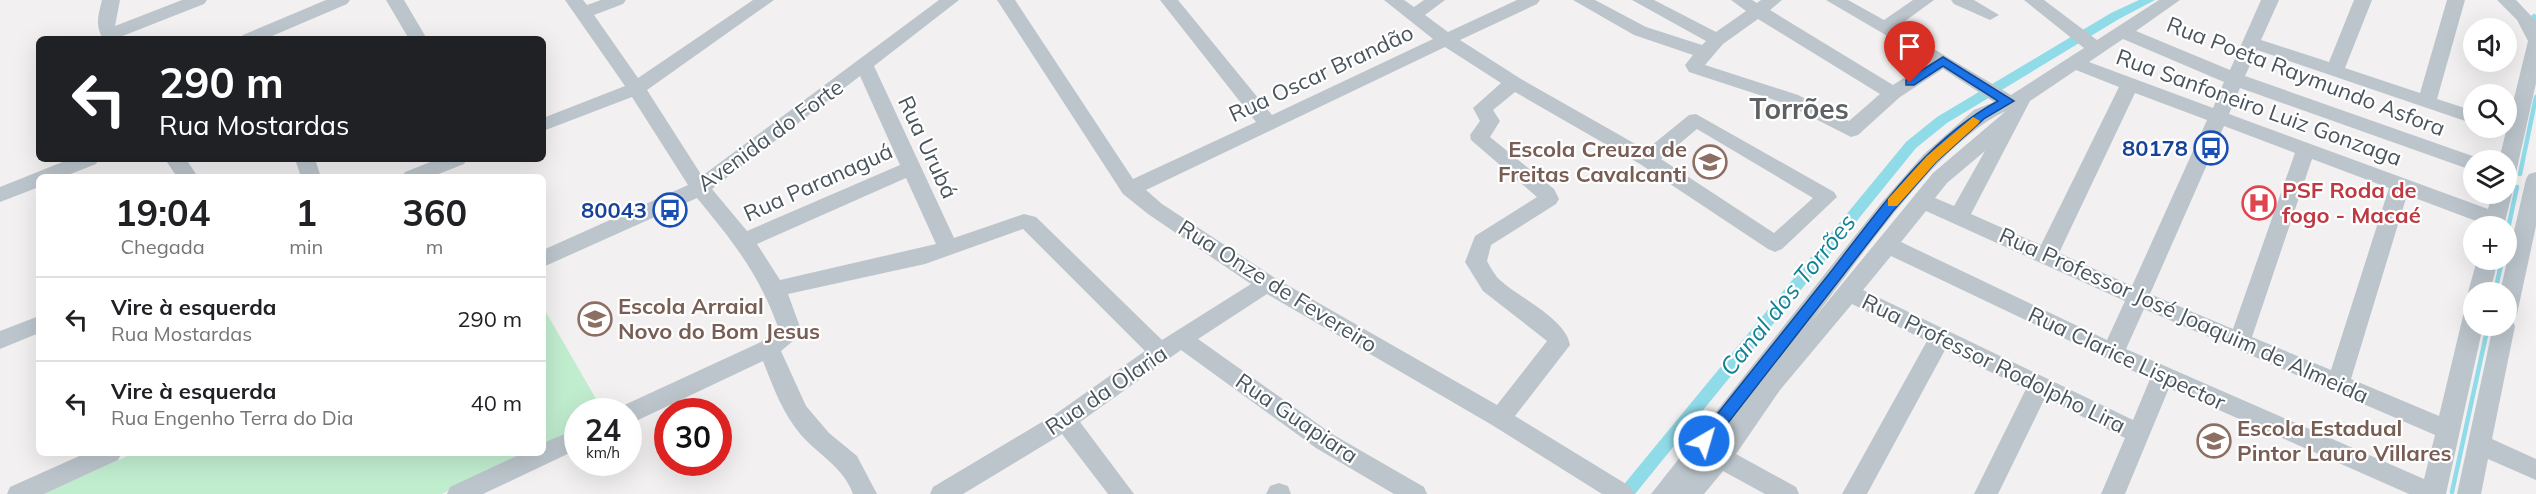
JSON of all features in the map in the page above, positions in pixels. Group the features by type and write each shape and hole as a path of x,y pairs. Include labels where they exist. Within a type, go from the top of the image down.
{"street":[{"path":"110,36 105,25 111,0"},
{"path":"112,36 198,0"},
{"path":"258,36 342,0"},
{"path":"395,0 416,36"},
{"path":"617,0 579,6 636,88 700,188 744,241 775,289 789,327 777,342 642,407"},
{"path":"546,124 636,88 765,0"},
{"name":"Avenida do Forte","path":"546,257 700,188 950,0"},
{"name":"Rua Onze de Fevereiro","path":"1006,0 1130,189 1155,209 1267,284 1500,418 1618,491"},
{"path":"1169,0 1268,123"},
{"path":"1393,0 1448,41 1514,83 1647,159 1775,244 1827,197 1696,120 1647,159"},
{"path":"1414,15 1436,0"},
{"name":"Rua Oscar Brandão","path":"1130,189 1531,0"},
{"path":"1582,0 1640,32 1710,46"},
{"path":"1641,0 1710,46"},
{"path":"1740,0 1765,5 1893,93"},
{"path":"1835,0 1885,27 2005,99"},
{"path":"1885,27 1925,0"},
{"path":"1960,0 1990,15"},
{"path":"2033,0 2096,48"},
{"path":"1663,494 1888,208 1952,139 2005,99 2074,63 2171,0"},
{"path":"2112,353 2253,43 2270,0"},
{"path":"2335,70 2363,0"},
{"path":"2427,101 2456,0"},
{"path":"2506,0 2525,17 2536,41 2517,99"},
{"path":"1765,5 1710,46 1694,66 1791,99 1849,129 1893,93 1943,61"},
{"name":"Rua Poeta Raymundo Asfora","path":"2122,32 2235,79 2463,160"},
{"path":"2253,43 2463,114"},
{"name":"Rua Sanfoneiro Luiz Gonzaga","path":"2074,63 2306,149 2478,216"},
{"name":"Rua Urubá","path":"865,66 948,248"},
{"path":"1500,418 1557,350 1558,338 1491,285 1476,262 1477,251 1482,241 1548,202 1547,194 1481,140 1480,135 1490,121 1483,108 1514,83"},
{"path":"2047,255 2130,84"},
{"path":"1689,494 1720,457 1772,384 1849,293 1921,200 2005,99"},
{"path":"1959,216 2005,99"},
{"path":"2240,340 2306,149"},
{"path":"52,174 82,162"},
{"path":"420,174 450,162"},
{"name":"Rua Paranaguá","path":"744,241 912,168"},
{"path":"2515,282 2530,233 2535,184 2517,178"},
{"path":"0,195 36,180"},
{"path":"2338,383 2400,185"},
{"name":"Rua Professor José Joaquim de Almeida","path":"1921,200 2137,297 2447,430"},
{"path":"775,289 898,263 948,248 1017,221 1029,222 1160,352"},
{"name":"Rua Clarice Lispector","path":"1888,245 2112,353 2433,494"},
{"name":"Rua da Olaria","path":"942,494 1065,420 1160,352 1267,284"},
{"name":"Rua Professor Rodolpho Lira","path":"1849,293 2138,433"},
{"path":"0,340 36,325"},
{"path":"2433,494 2469,336"},
{"path":"2469,494 2502,336"},
{"path":"1854,494 1941,337"},
{"name":"Rua Guapiara","path":"1182,339 1324,441 1415,494"},
{"path":"777,342 800,416 813,433 848,459 865,494"},
{"path":"2113,494 2163,376"},
{"path":"1986,494 2040,385"},
{"path":"1065,420 1122,494"},
{"path":"2479,444 2536,470"},
{"path":"546,453 564,445"},
{"path":"18,494 103,456"},
{"path":"459,494 540,456"},
{"path":"1720,457 1787,494"}],"green space":[{"path":"546,312 596,398 564,398 564,434 546,442"},
{"path":"127,456 519,456 442,494 43,494"}],"waterway":[{"name":"Canal dos Torrões","path":"1625,494 1911,145 1942,120 2062,50 2115,16 2149,0"},
{"path":"2520,174 2536,97"},
{"path":"2511,216 2513,204"},
{"path":"2497,282 2500,270"},
{"path":"2452,492 2486,336"}],"slow traffic":[{"path":"1893,203 1931,159 1973,121"}],"place":[{"name":"80178","path":"2211,148"},
{"name":"Escola Creuza de Freitas Cavalcanti","path":"1710,162"},
{"name":"PSF Roda de fogo - Macaé","path":"2259,203"},
{"name":"80043","path":"670,210"},
{"name":"Escola Arraial Novo do Bom Jesus","path":"595,319"},
{"name":"Escola Estadual Pintor Lauro Villares","path":"2214,441"}],"district":[{"name":"Torrões","path":"1799,109"}],"route":[{"path":"1704,441 1888,208 1931,159 1981,115 2007,101 1943,61 1910,83"}]}
